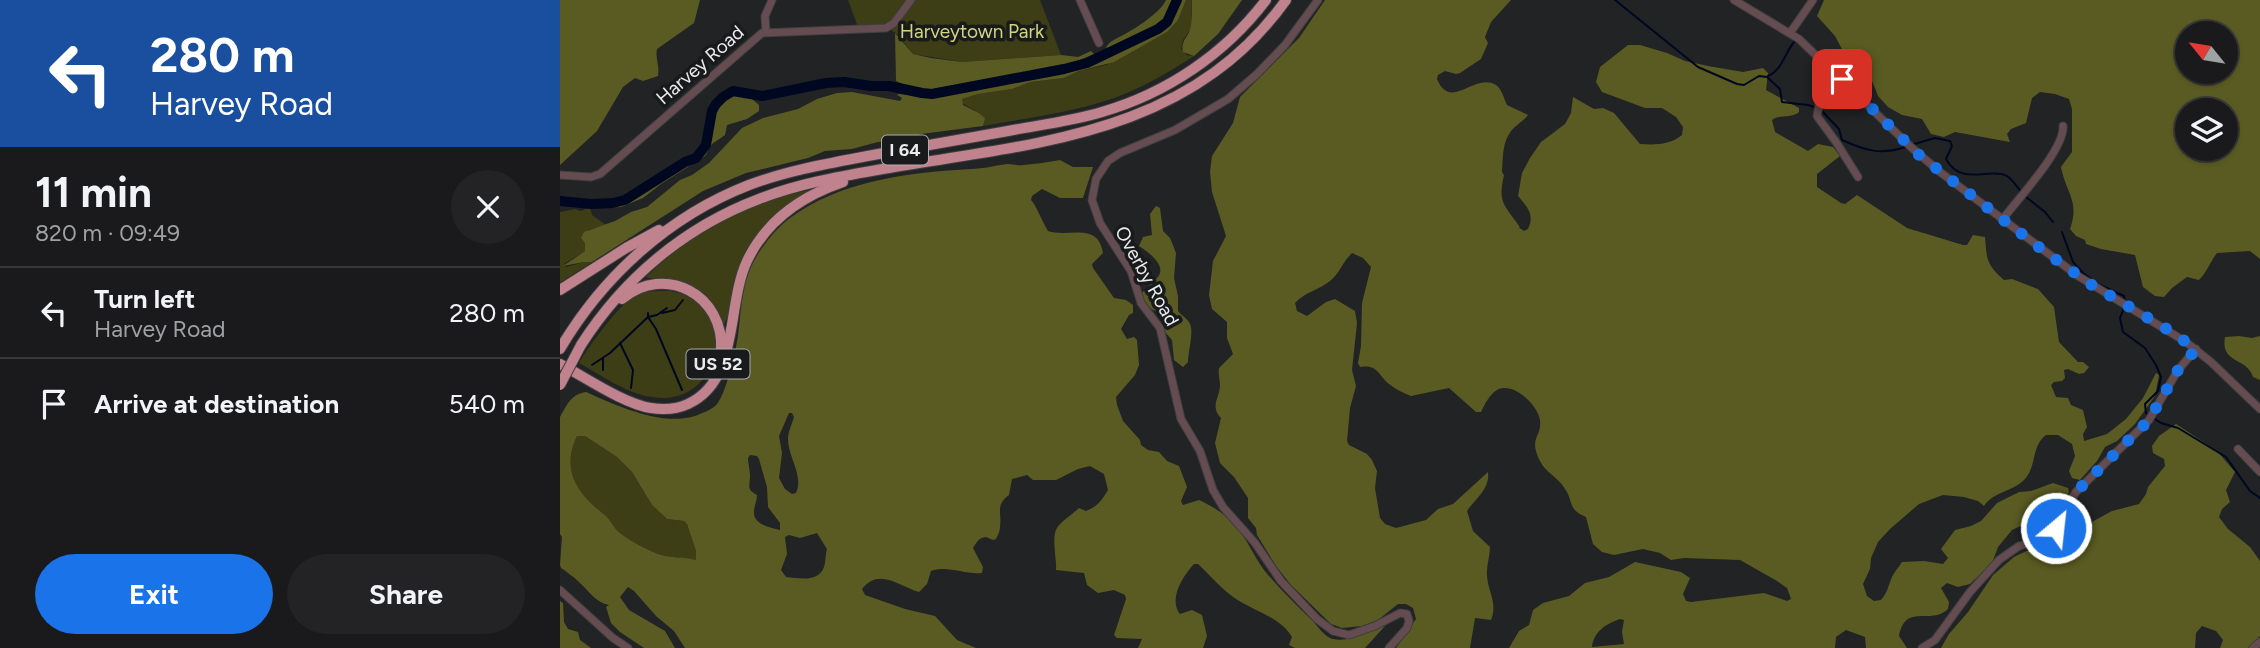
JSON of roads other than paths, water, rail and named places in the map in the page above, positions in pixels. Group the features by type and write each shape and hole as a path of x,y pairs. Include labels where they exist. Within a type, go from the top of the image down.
{"highway":[{"name":"I 64","path":"560,349 592,301 620,270 678,223 728,194 796,171 1064,121 1120,106 1157,90 1192,70 1239,32 1266,0"},
{"name":"I 64","path":"560,385 581,345 601,316 628,285 656,258 723,214 779,192 875,170 1063,138 1103,128 1141,114 1177,97 1220,70 1264,29 1286,0"},
{"path":"560,364 632,402 650,408 674,408 697,399 710,388 723,365 742,272 765,233 789,209 810,196 875,170"},
{"path":"560,290 636,243 678,223"},
{"name":"US 52","path":"560,358 633,397 657,404 680,402 695,394 708,383 717,368 721,352 720,328 710,307 691,291 665,284 646,285 626,295 601,316"}],"street":[{"path":"766,32 765,16 772,0"},
{"name":"Harvey Road","path":"560,175 591,177 600,174 757,36 766,32 886,28 894,23 911,0"},
{"path":"1080,0 1099,43"},
{"name":"Overby Road","path":"1318,0 1285,45 1228,99 1190,122 1108,161 1096,179 1093,201 1100,223 1130,271 1141,303 1160,328 1181,419 1200,451 1220,503 1249,536 1281,581 1317,620 1333,631 1345,635 1354,634 1400,613 1407,614 1407,628 1389,648"},
{"path":"1734,0 1807,46 1909,145 2078,276 2196,349 2260,409"},
{"path":"1790,33 1813,0"},
{"path":"1842,79 1818,109 1819,120 1858,177"},
{"path":"2002,219 2057,148 2064,132 2063,126"},
{"path":"1922,648 1936,640 1970,592 1999,560 2019,546 2041,540 2056,528 2076,492 2152,416 2178,370 2196,349"},
{"path":"2238,449 2260,472"},
{"path":"560,590 613,638 628,648"},
{"path":"2253,648 2260,642"}],"waterway":[{"path":"560,201 591,204 625,200 685,162 696,158 706,145 712,111 723,97 733,91 762,96 844,82 889,86 932,94 1064,69 1087,63 1158,29 1167,22 1177,0"},
{"path":"1615,0 1698,67 1737,84 1744,85 1759,76 1767,77 1780,89 1782,102 1817,108"},
{"path":"1768,76 1780,66 1794,42"},
{"path":"1822,111 1839,129 1842,140 1851,144 1881,151 1906,147"},
{"path":"1911,145 1935,138 1950,141 1952,146 1946,159 1952,167 1967,174 1992,173 2007,176 2022,193"},
{"path":"2026,197 2053,222"},
{"path":"2062,232 2073,262 2098,284 2124,296 2125,302"},
{"path":"662,313 675,310 683,300"},
{"path":"667,308 648,317 656,329 682,390"},
{"path":"2124,308 2120,318 2123,332 2145,348 2161,377 2158,391 2145,404 2146,413 2150,416"},
{"path":"592,365 610,353 648,317 648,313"},
{"path":"620,343 633,370 631,388"},
{"path":"603,358 603,370"},
{"path":"2155,419 2178,428 2226,457 2250,491 2260,498"}],"park label":[{"name":"Harveytown Park","path":"972,31"}]}
